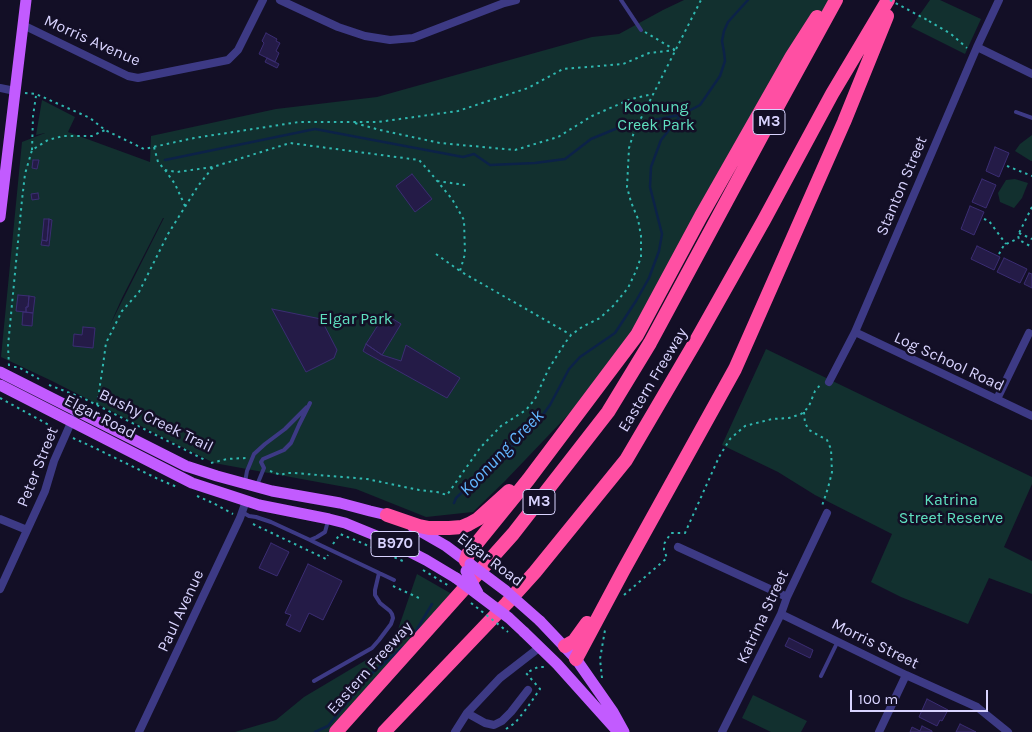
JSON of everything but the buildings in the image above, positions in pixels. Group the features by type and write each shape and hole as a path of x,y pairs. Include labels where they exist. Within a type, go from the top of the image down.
{"highway":[{"path":"467,565 468,554 528,480 637,335 701,216 792,56 828,0"},
{"name":"Eastern Freeway","path":"336,732 513,534 608,412 650,343 836,0"},
{"path":"576,658 735,370 844,122 890,0"},
{"name":"Eastern Freeway","path":"384,732 535,572 626,460 698,339 832,94 890,0"},
{"path":"387,515 429,528 448,528 469,524 486,513 541,461"},
{"path":"565,646 572,643 578,636 623,571"}],"main road":[{"path":"0,217 26,0"},
{"name":"Elgar Road","path":"5,369 74,416 244,512 259,505 345,523 389,541 426,560 475,599 509,618 519,634 540,647 618,732"},
{"name":"Elgar Road","path":"0,385 186,466 283,493 340,503 387,515 424,533 446,546 467,565 506,592 540,621 576,658 613,712 624,732"},
{"path":"244,483 244,512"},
{"path":"244,512 256,486"},
{"name":"Elgar Road","path":"283,493 300,502 320,507 329,519"},
{"path":"467,565 475,599"},
{"path":"540,647 565,646"}],"street":[{"name":"Morris Avenue","path":"23,25 128,76 138,78 228,60 238,50 263,0"},
{"path":"280,0 338,28 365,36 390,40 412,38 516,0"},
{"name":"Stanton Street","path":"829,382 854,332 977,48 1000,0"},
{"path":"977,48 1032,74"},
{"path":"0,88 15,91"},
{"name":"Log School Road","path":"854,332 1032,416"},
{"path":"997,399 1029,333"},
{"name":"Peter Street","path":"0,589 45,491 54,461 74,416"},
{"name":"Paul Avenue","path":"139,732 244,512"},
{"name":"Katrina Street","path":"722,732 780,614 827,512"},
{"path":"0,519 27,530"},
{"path":"678,547 787,597"},
{"name":"Morris Street","path":"780,614 977,707 1008,732"},
{"path":"455,732 467,714 500,678 540,647"},
{"path":"879,732 906,675"},
{"path":"467,714 485,723 494,725 502,721 511,712 528,690"}],"lane":[{"path":"620,0 641,30"},
{"path":"1016,112 1032,118"},
{"path":"244,483 246,471 254,454 275,438 310,404 291,443 284,450 263,459 261,462 264,468 256,486"},
{"path":"244,512 310,540 394,580"},
{"path":"310,540 317,538 325,532 329,519"},
{"path":"314,681 372,648 391,624 392,614 375,595 379,573"},
{"path":"821,676 838,642"}],"path":[{"path":"264,468 277,474 294,473 367,479 447,495 480,448 501,426 526,410 535,399 548,370 571,335 582,326 600,318 628,288 636,272 640,257 641,236 628,187 628,148 634,132 700,0"},
{"path":"890,0 951,34 967,48"},
{"path":"641,30 675,50"},
{"path":"15,91 36,94 90,118 105,130 144,149 194,138 299,122 378,122 458,111 528,88 563,70 623,64 648,54 675,50"},
{"path":"5,369 25,174 32,150 36,94"},
{"path":"352,122 440,143 515,150 558,137 592,116 631,99 653,94"},
{"path":"378,122 380,130"},
{"path":"32,150 48,140 63,136 92,136 105,130"},
{"path":"165,170 177,172 213,167 290,143 418,160 452,199 464,220 465,254 460,271"},
{"path":"154,147 158,162 176,184 185,206"},
{"path":"1007,166 1032,176"},
{"path":"97,405 106,343 122,311 139,292 168,234 185,206 213,167"},
{"path":"437,181 465,186"},
{"path":"1032,207 1018,235 1019,240 1032,247"},
{"path":"984,219 989,222 1006,244"},
{"path":"1019,233 1032,239"},
{"path":"999,254 1004,245 1019,238"},
{"path":"436,254 460,271 571,335"},
{"name":"Bushy Creek Trail","path":"5,369 18,367 45,383 84,398 210,463 245,457 250,461"},
{"path":"624,595 667,558 664,544 671,533 685,533 719,457 730,439 745,426 789,418 804,412 820,384 829,382"},
{"path":"0,398 66,435 158,480 183,490"},
{"path":"804,412 808,430 827,440 830,449 832,472 822,505 827,512"},
{"path":"191,494 244,512"},
{"path":"423,570 453,583"},
{"path":"385,576 384,582 421,599"},
{"path":"475,599 519,634"},
{"path":"602,677 600,659 607,625"},
{"path":"505,729 515,723 540,689 526,673 533,668 542,666 551,671 557,664"}],"green space":[{"path":"684,0 842,0 763,116 666,288 588,394 473,512 426,517 356,489 214,463 1,357 22,142 45,133 36,135 42,100 75,117 68,132 150,162 151,136 276,109 377,97 592,37 619,34","holes":["164,218 110,325 122,298"]},
{"path":"930,0 940,0 981,19 965,54 911,27"},
{"path":"1032,135 1031,161 1015,151 1020,144"},
{"path":"1015,179 1028,183 1022,198 1014,208 1000,202 998,193 1006,180"},
{"name":"Katrina Street Reserve","path":"766,349 1032,477 1032,484 1004,547 1032,561 1032,594 989,578 968,624 901,597 871,582 892,534 815,495 778,472 722,445"},
{"path":"417,574 457,597 339,732 235,732 276,720 304,697 393,644"},
{"path":"753,695 807,721 801,732 771,732 742,718"}],"waterway":[{"name":"Koonung Creek","path":"454,503 456,498 539,420 550,405 569,369 580,357 615,333 636,301 649,278 659,251 662,234 650,187 651,167 661,140 681,115 700,105 720,76 725,61 722,41 724,31 728,22 748,0"},
{"path":"644,122 679,115"},
{"path":"165,160 315,129 463,157 474,154 490,165 535,163 565,159 591,139 634,123"},
{"name":"Koonung Creek","path":"413,636 432,604"},
{"name":"Koonung Creek","path":"315,732 328,726 369,676 403,647"}],"park label":[{"name":"Koonung Creek Park","path":"656,116"},
{"name":"Elgar Park","path":"356,319"}]}
